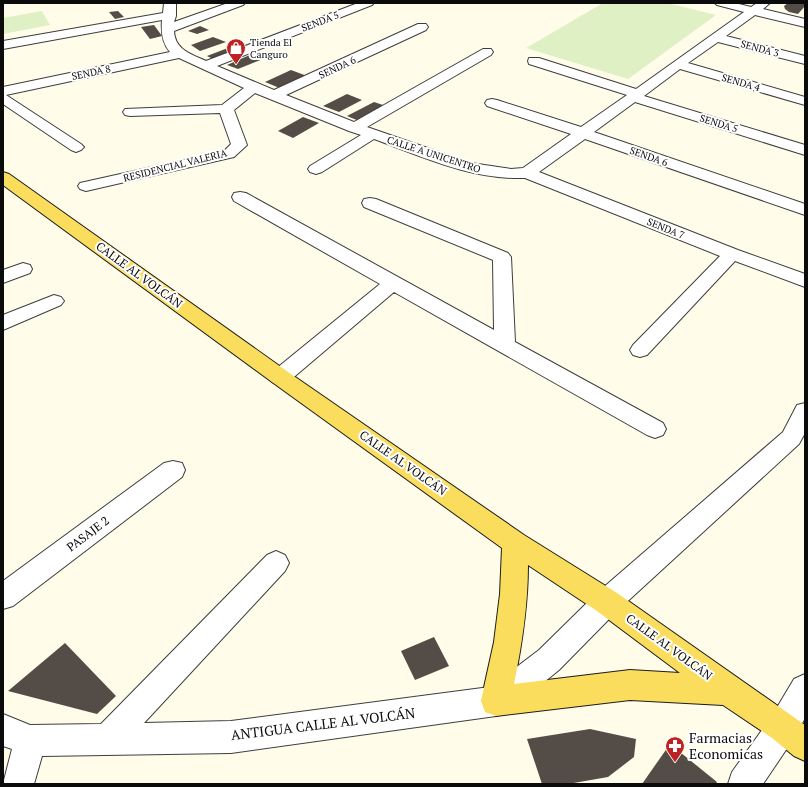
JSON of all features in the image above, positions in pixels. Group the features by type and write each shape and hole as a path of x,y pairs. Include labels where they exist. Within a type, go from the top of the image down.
{"main road":[{"name":"CALLE AL VOLCÁN","path":"3,177 280,377 515,543 607,602 794,736"},
{"path":"515,543 512,608 508,642 496,701 630,685 728,690"}],"street":[{"path":"3,45 239,3"},
{"name":"SENDA 5","path":"206,66 368,3"},
{"path":"721,3 754,6 805,23"},
{"path":"527,173 636,96 754,6"},
{"path":"169,16 171,44 180,54"},
{"name":"SENDA 6","path":"273,96 422,27"},
{"name":"SENDA 3","path":"715,37 805,60"},
{"path":"354,128 487,52"},
{"name":"CALLE A UNICENTRO","path":"180,54 253,88 354,128 480,171 512,174 527,173"},
{"name":"SENDA 8","path":"3,91 180,54"},
{"name":"SENDA 5","path":"534,61 636,96 805,150"},
{"name":"SENDA 4","path":"677,64 805,101"},
{"path":"130,112 226,109 253,88"},
{"path":"3,98 76,147"},
{"name":"SENDA 6","path":"492,103 584,133 805,210"},
{"name":"RESIDENCIAL VALERIA","path":"86,186 229,154 239,145 226,109"},
{"path":"316,169 372,134"},
{"name":"SENDA 7","path":"527,173 732,254 805,280"},
{"path":"240,197 655,430"},
{"path":"370,203 502,257 505,346"},
{"path":"640,350 732,254"},
{"path":"3,277 23,269"},
{"path":"280,377 393,283"},
{"path":"3,323 54,301"},
{"name":"ANTIGUA CALLE AL VOLCÁN","path":"17,736 107,740 231,737 496,701 549,660 607,602 791,438 805,410"},
{"name":"PASAJE 2","path":"3,597 173,470"},
{"path":"107,740 276,563"},
{"path":"744,784 794,736 805,689"},
{"path":"17,736 18,784"}],"green space":[{"path":"603,3 667,3 716,15 628,79 526,48"},
{"path":"42,11 50,25 3,34 3,18"}],"building":[{"path":"788,3 805,4 805,6 798,14 789,12 785,9 784,6"},
{"path":"118,11 124,17 115,19 109,12"},
{"path":"154,25 162,36 150,39 141,27"},
{"path":"200,26 209,30 197,34 188,31"},
{"path":"213,37 226,42 200,51 191,45"},
{"path":"233,46 240,50 215,60 207,56"},
{"path":"252,54 263,59 238,69 227,65"},
{"path":"291,70 307,76 282,89 265,82"},
{"path":"347,94 362,100 339,112 323,106"},
{"path":"374,102 386,106 359,121 347,116"},
{"path":"303,117 319,123 293,138 278,131"},
{"path":"434,637 449,666 415,680 401,651"},
{"path":"65,643 116,696 97,714 8,691"},
{"path":"590,729 636,739 634,757 608,777 568,784 542,784 527,739"},
{"name":"Farmacias Economicas","path":"670,744 717,782 716,784 642,784"}],"place":[{"name":"Tienda El Canguro","path":"236,65"},
{"name":"Farmacias Economicas","path":"675,763"}]}
